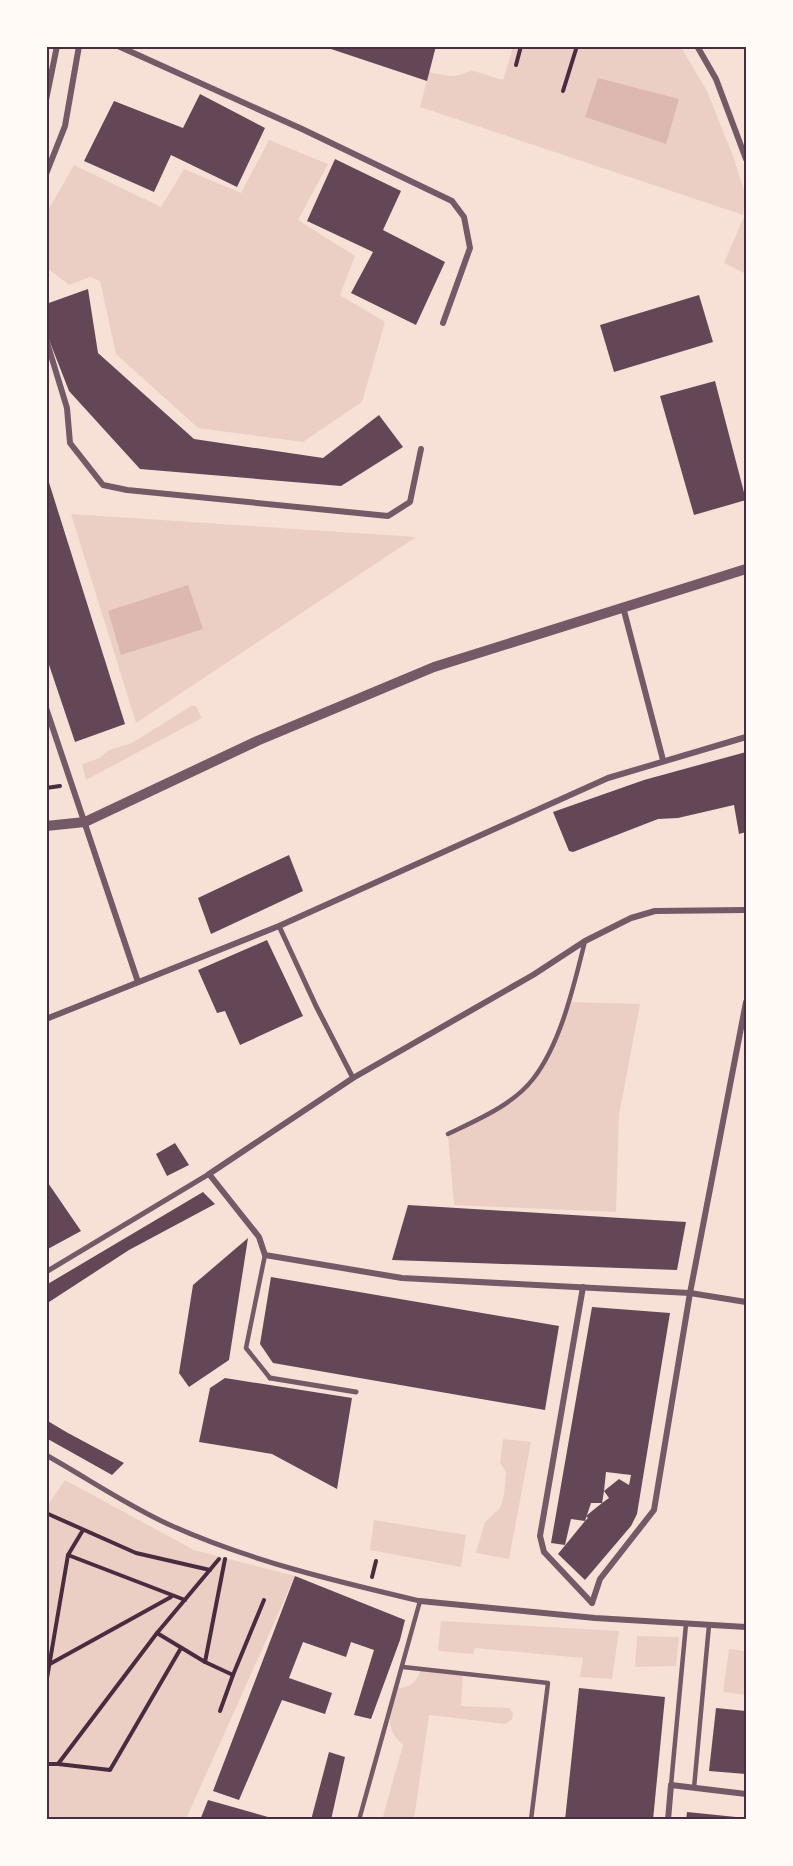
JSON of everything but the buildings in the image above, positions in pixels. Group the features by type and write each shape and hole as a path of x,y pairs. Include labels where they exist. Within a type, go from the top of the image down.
{"street":[{"path":"46,100 57,46"},
{"path":"46,174 65,126 79,46"},
{"path":"118,46 302,129 452,201 464,217 470,248 443,323"},
{"path":"697,46 717,79 747,159"},
{"path":"46,339 67,408 70,443 103,485 127,490 388,516 410,502 421,449"},
{"path":"46,826 85,822 257,741 434,667 623,606 747,570"},
{"path":"623,606 663,760"},
{"path":"46,708 138,982"},
{"path":"46,1019 279,926 608,777 747,737"},
{"path":"46,1272 209,1174 353,1078 533,975 585,941 631,918 655,911 747,910"},
{"path":"279,926 353,1078"},
{"path":"595,1618 592,1603 600,1579 654,1510 690,1293 747,1002"},
{"path":"209,1174 259,1237 265,1255 402,1278 690,1293 747,1302"},
{"path":"583,1287 540,1536 544,1552 592,1603"},
{"path":"270,1378 356,1392"},
{"path":"47,1455 168,1524 227,1549 307,1574 420,1601 595,1618 747,1627"},
{"path":"668,1820 671,1785 747,1794"}],"lane":[{"path":"448,1134 499,1108 533,1080 557,1035 585,941"},
{"path":"265,1255 246,1348 270,1378"},
{"path":"359,1820 420,1601"},
{"path":"671,1785 686,1624"},
{"path":"694,1788 709,1625"},
{"path":"403,1667 548,1683 531,1820"}],"path":[{"path":"516,65 521,46"},
{"path":"563,91 577,46"},
{"path":"46,1513 136,1553 210,1570"},
{"path":"46,1684 68,1555 83,1530"},
{"path":"58,1764 157,1633 227,1549"},
{"path":"205,1662 227,1549"},
{"path":"68,1555 171,1597 185,1600"},
{"path":"48,1665 171,1597"},
{"path":"220,1711 264,1600"},
{"path":"157,1633 233,1676"},
{"path":"46,1764 110,1770 182,1648"}],"shaded area":[{"path":"513,47 681,47 707,91 733,156 746,197 743,215 420,107 429,72 450,76 471,70 503,80"},
{"path":"598,78 679,99 666,144 585,117"},
{"path":"269,140 328,164 298,220 355,256 340,295 385,322 362,402 303,442 198,428 116,354 100,281 90,277 69,285 47,268 47,212 74,165 161,207 184,169 241,193"},
{"path":"746,212 746,274 724,263"},
{"path":"71,514 416,537 136,723"},
{"path":"188,585 203,629 121,655 108,611"},
{"path":"191,706 196,706 202,718 86,780 82,764 100,758 109,750 132,743"},
{"path":"568,1002 640,1004 619,1115 616,1212 454,1205 448,1134 506,1103 526,1087 540,1069 549,1051"},
{"path":"503,1439 531,1442 509,1559 476,1553 485,1522 500,1508 504,1495 506,1472 500,1463"},
{"path":"65,1480 194,1550 295,1576 186,1819 47,1820 47,1506"},
{"path":"374,1520 466,1535 461,1567 370,1550"},
{"path":"441,1621 619,1631 612,1679 580,1677 583,1658 475,1648 473,1654 438,1651"},
{"path":"637,1636 679,1637 676,1666 635,1667"},
{"path":"729,1649 746,1651 746,1695 723,1692"},
{"path":"421,1669 463,1674 461,1706 510,1708 513,1714 512,1719 506,1724 429,1715 414,1819 382,1820 403,1745 390,1726 392,1704 397,1688 406,1687 412,1683"}]}
